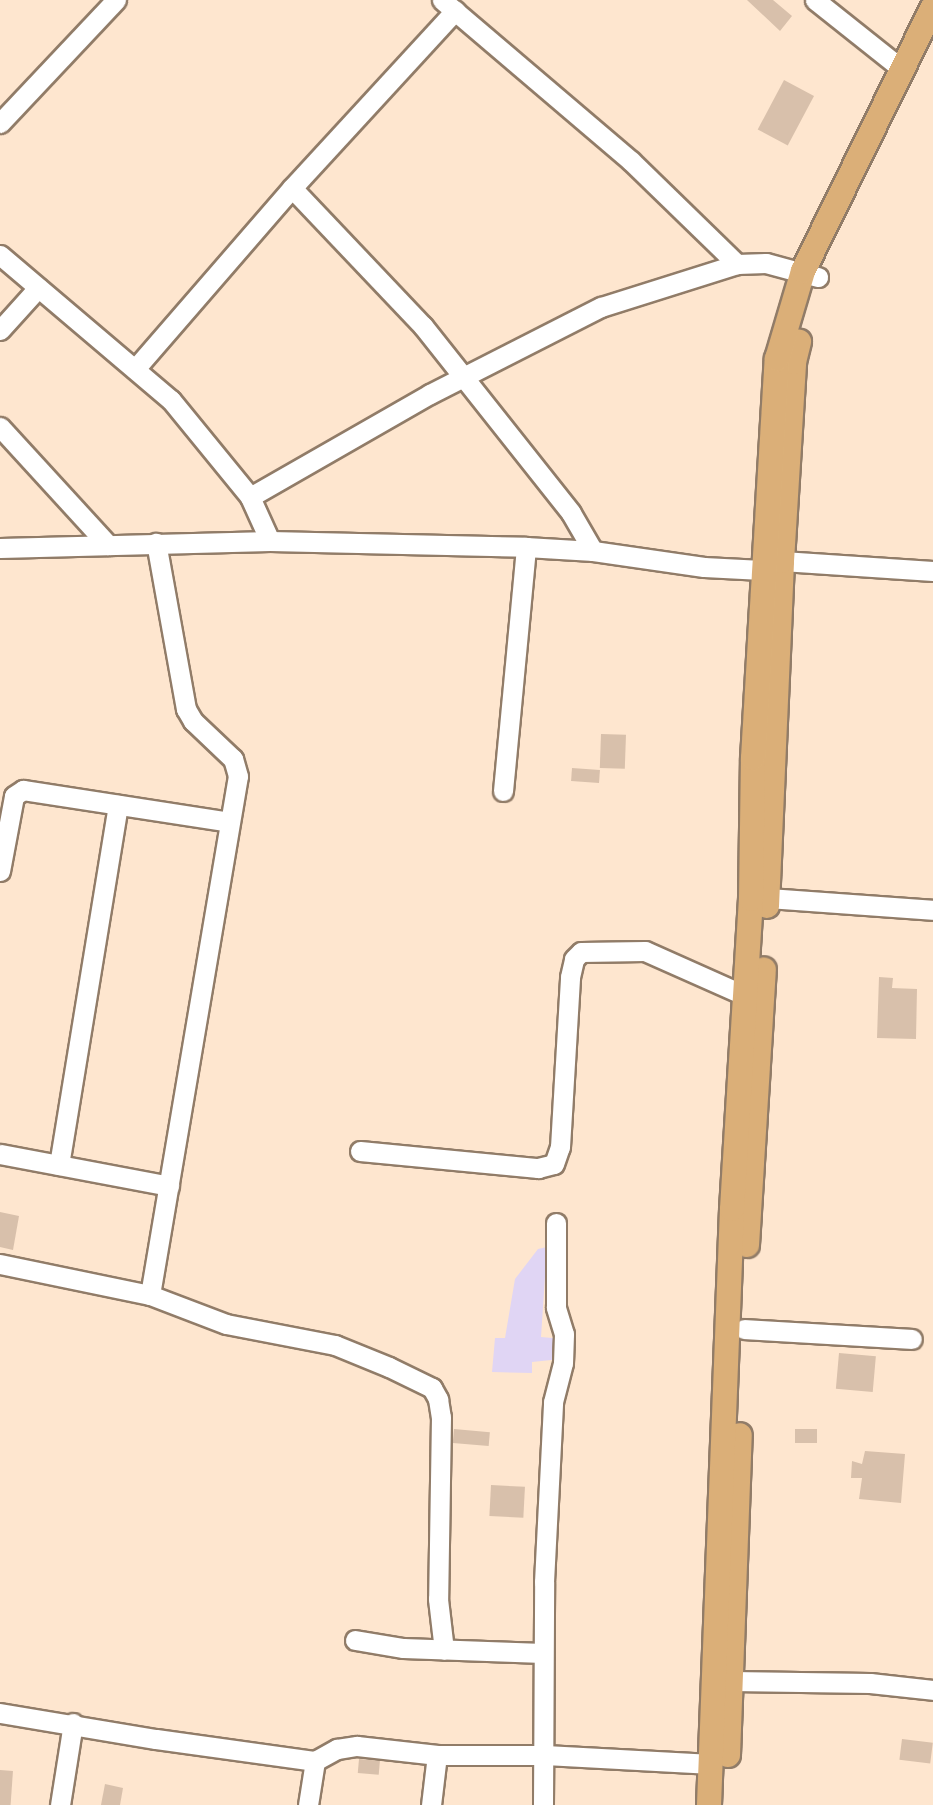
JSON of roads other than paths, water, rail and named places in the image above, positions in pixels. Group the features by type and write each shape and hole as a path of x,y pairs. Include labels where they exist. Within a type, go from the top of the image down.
{"main road":[{"path":"709,1805 716,1585 751,1069 767,898 777,359 810,274 933,7"},
{"path":"810,274 933,46"},
{"path":"726,1805 748,1234 751,1069 746,996 772,566"}],"street":[{"path":"0,123 116,0"},
{"path":"815,0 903,70"},
{"path":"135,369 448,5 631,161 737,264"},
{"path":"292,188 414,317 571,513 593,551"},
{"path":"0,255 171,400 250,496 270,541"},
{"path":"250,496 463,377 601,307 737,264 766,263 810,274"},
{"path":"0,330 38,288"},
{"path":"0,427 108,545"},
{"path":"0,548 270,541 526,547 593,551 704,567 772,566 933,571"},
{"path":"150,1295 238,776 233,759 193,721 186,709 156,543"},
{"path":"503,791 526,547"},
{"path":"0,872 14,796 18,791 230,822"},
{"path":"59,1165 118,804"},
{"path":"767,898 933,910"},
{"path":"360,1151 538,1168 554,1164 560,1147 570,976 574,959 581,952 645,951 746,996"},
{"path":"0,1154 169,1186"},
{"path":"543,1805 543,1653 553,1402 563,1363 564,1334 556,1307 556,1223"},
{"path":"0,1264 150,1295 226,1324 335,1345 412,1377 436,1393 441,1417 438,1618 444,1650"},
{"path":"744,1329 912,1339"},
{"path":"355,1640 403,1648 543,1653"},
{"path":"731,1681 870,1683 933,1690"},
{"path":"0,1713 73,1723 156,1740 315,1761 337,1749 356,1745 437,1755 545,1755 712,1764"},
{"path":"60,1805 73,1723"},
{"path":"431,1805 437,1755"},
{"path":"308,1805 315,1761"}]}
